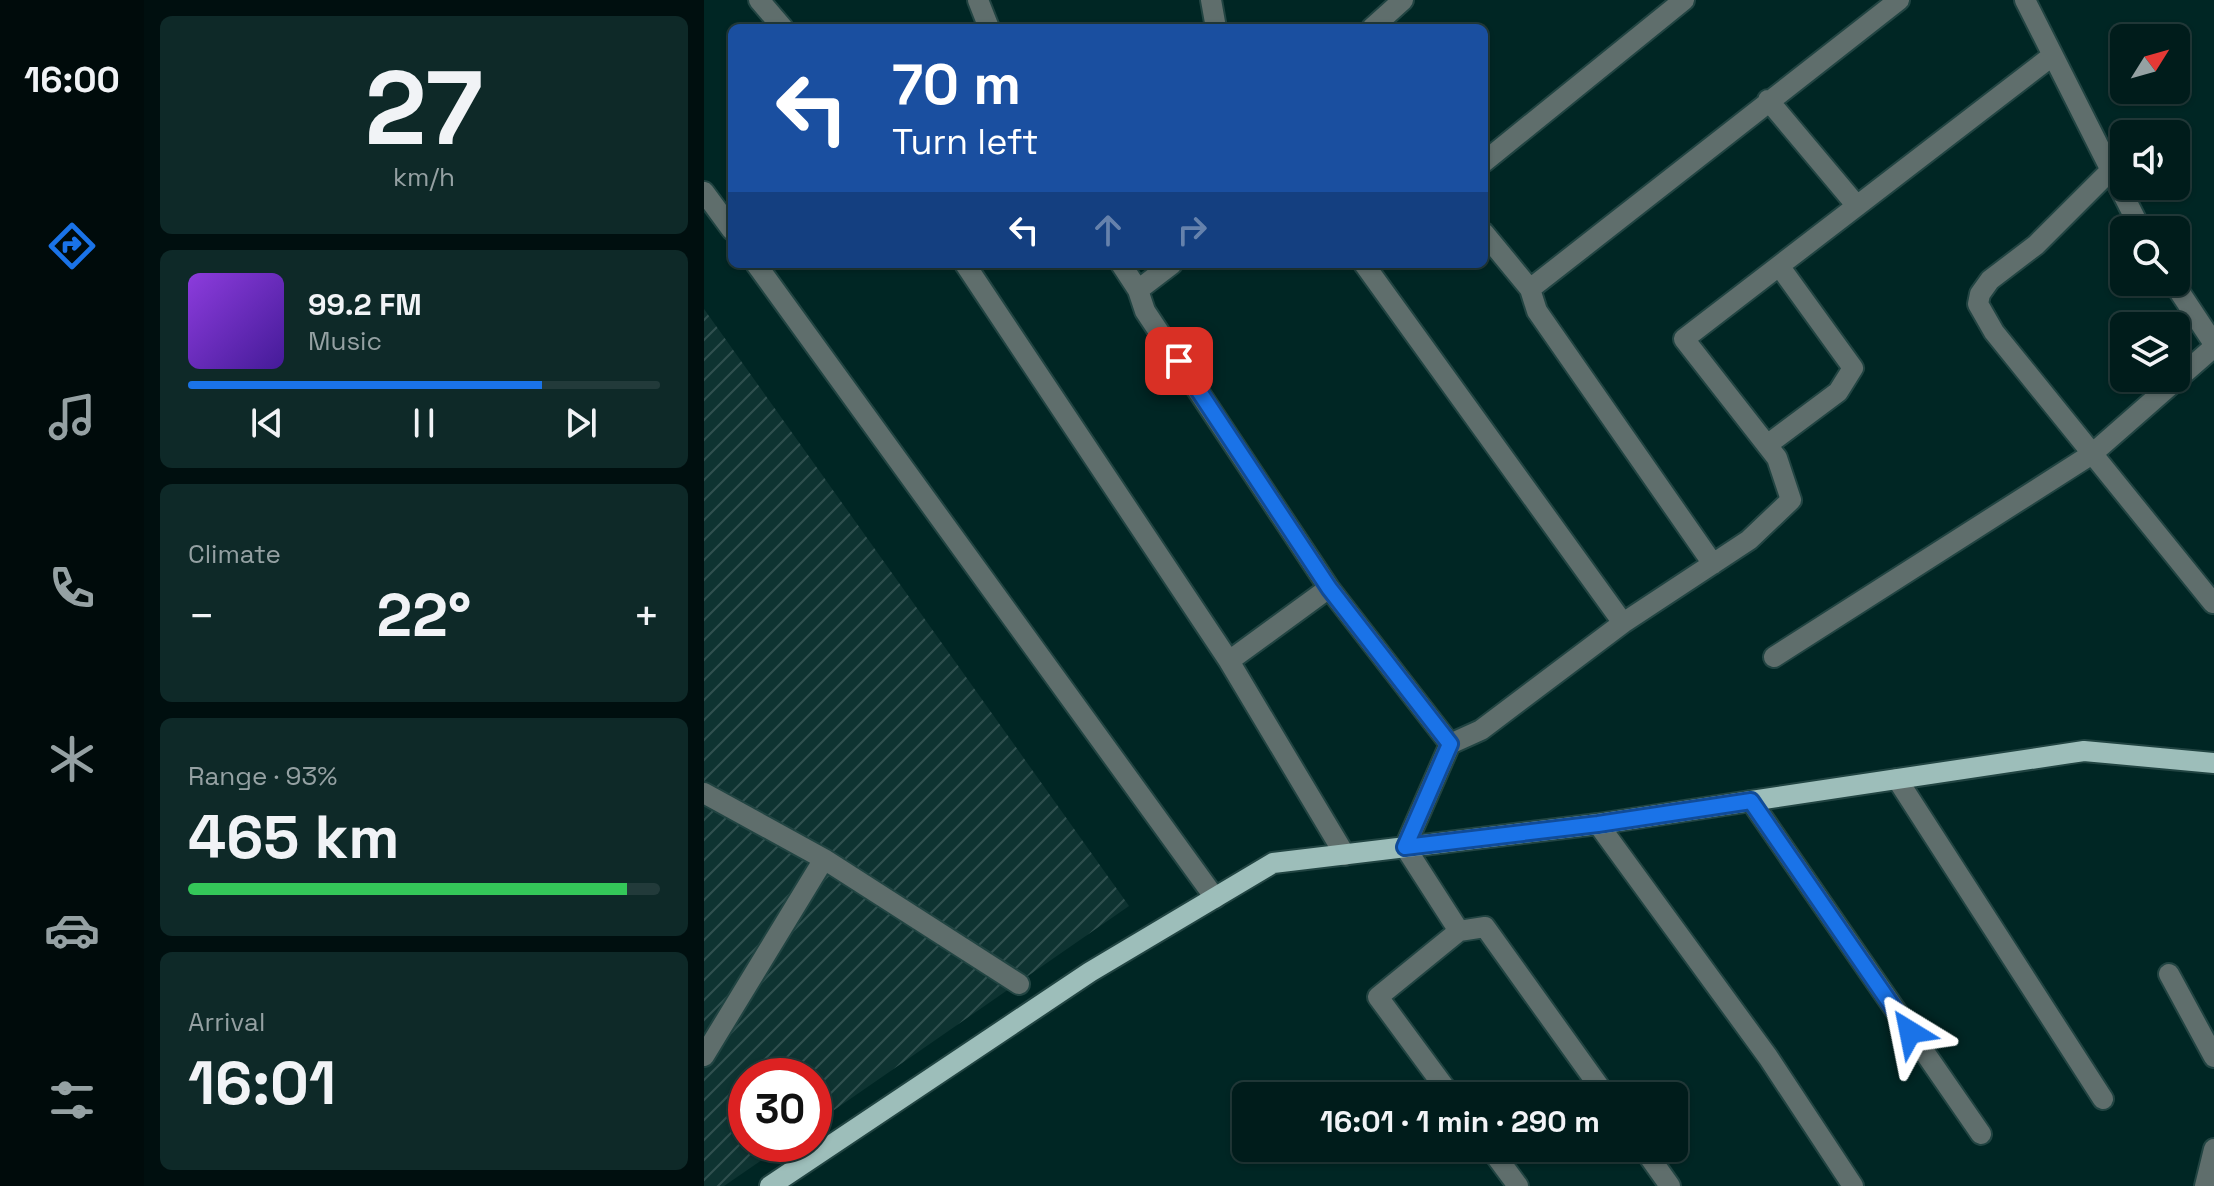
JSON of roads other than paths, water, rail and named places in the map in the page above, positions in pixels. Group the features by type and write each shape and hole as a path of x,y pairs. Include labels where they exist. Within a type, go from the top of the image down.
{"main road":[{"path":"770,1186 1090,972 1273,863 1598,824 2084,751 2214,763"}],"street":[{"path":"759,0 780,24"},
{"path":"978,0 987,24"},
{"path":"1211,0 1215,24"},
{"path":"1376,24 1403,0"},
{"path":"1488,159 1684,0"},
{"path":"1530,289 1899,0"},
{"path":"2025,0 2110,171 2036,245 1990,280 1980,294 1978,304 1994,332 2213,603"},
{"path":"1459,931 1405,847 1450,744 1481,730 1623,623 1749,540 1791,500 1777,458 1684,339 2052,56"},
{"path":"1768,100 1857,206"},
{"path":"704,192 728,225"},
{"path":"1488,238 1530,289 1537,311 1713,564"},
{"path":"1767,445 1838,392 1853,368 1780,267"},
{"path":"759,268 1215,898"},
{"path":"968,268 1229,661 1345,855"},
{"path":"1124,268 1138,290 1145,311 1329,588 1450,744"},
{"path":"1138,290 1167,268"},
{"path":"1367,268 1623,623"},
{"path":"1774,657 2092,454 2214,345 2182,296"},
{"path":"1229,661 1329,588"},
{"path":"1897,779 2103,1099"},
{"path":"704,793 824,859 1019,984"},
{"path":"1751,801 1981,1134"},
{"path":"1598,824 1768,1057 1853,1186"},
{"path":"704,1056 824,859"},
{"path":"1441,1082 1378,997 1459,931 1485,927 1596,1082"},
{"path":"2169,974 2214,1057"},
{"path":"2205,1186 2214,1149"},
{"path":"1500,1162 1518,1186"},
{"path":"1653,1162 1670,1186"}]}
